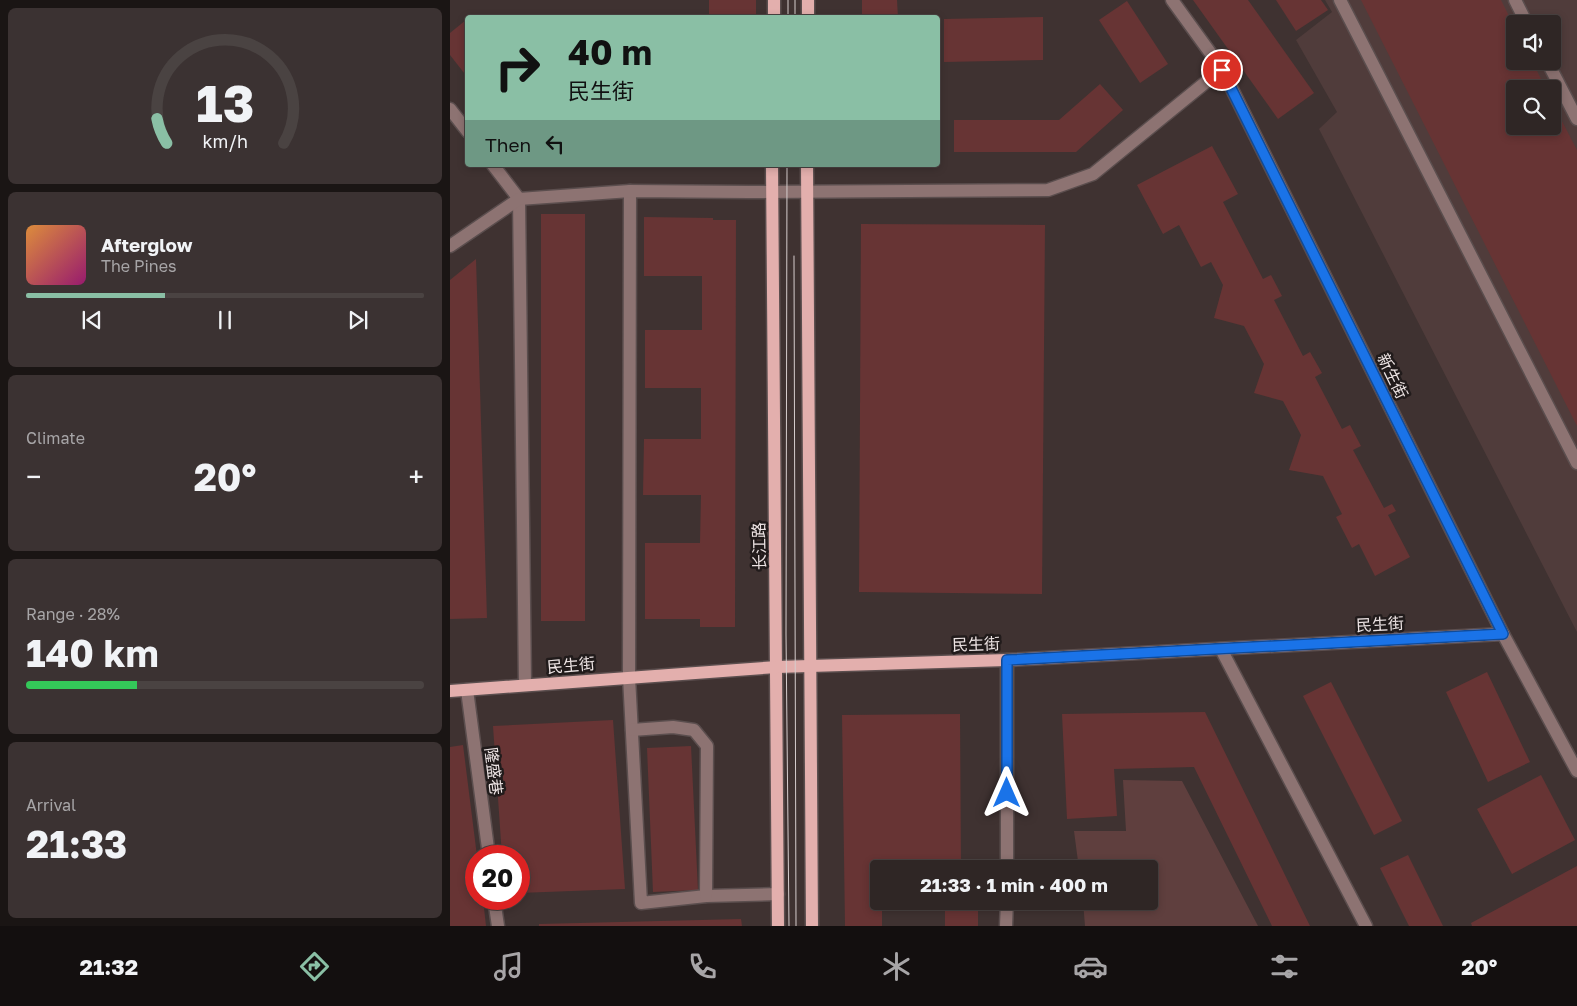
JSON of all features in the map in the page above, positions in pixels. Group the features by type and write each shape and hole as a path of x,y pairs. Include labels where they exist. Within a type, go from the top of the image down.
{"main road":[{"path":"774,0 774,15"},
{"path":"808,0 808,15"},
{"name":"长江路","path":"772,167 778,926"},
{"path":"807,167 812,926"},
{"name":"民生街","path":"450,691 777,667 1007,660 1503,634"}],"street":[{"name":"新生街","path":"1172,0 1222,70 1503,634 1577,770"},
{"path":"1340,0 1577,464"},
{"path":"1515,0 1522,15"},
{"path":"450,246 519,199 630,192 1048,190 1093,174 1222,70"},
{"path":"1552,70 1577,119"},
{"path":"450,109 465,128"},
{"path":"495,167 519,199 525,685"},
{"path":"630,192 628,677 641,903 706,896 778,894"},
{"path":"1221,649 1366,926"},
{"path":"1007,660 1007,860"},
{"name":"隆盛巷","path":"467,690 488,845"},
{"path":"632,730 673,727 694,730 707,746 706,896"},
{"path":"496,910 498,926"},
{"path":"1006,910 1006,926"}],"shaded area":[{"path":"1325,0 1577,0 1577,632 1319,129 1337,112 1296,40 1332,12"},
{"path":"1123,780 1182,781 1258,926 1085,926 1084,910 1158,910 1158,860 1078,860 1074,831 1126,831"}],"building":[{"path":"709,0 756,0 756,15 709,15"},
{"path":"862,0 897,0 898,15 862,15"},
{"path":"1193,0 1248,0 1314,93 1278,119"},
{"path":"1276,0 1321,0 1328,10 1296,31"},
{"path":"1361,0 1501,0 1508,15 1506,15 1506,70 1536,70 1542,80 1506,80 1506,135 1561,135 1561,119 1577,150 1577,426"},
{"path":"1127,1 1168,64 1140,83 1099,20"},
{"path":"1043,17 1043,60 944,62 944,19"},
{"path":"465,21 465,74 450,55 450,33"},
{"path":"1100,84 1123,110 1076,152 954,152 954,120 1059,120"},
{"path":"1212,146 1238,194 1223,202 1263,279 1271,275 1282,296 1274,300 1303,356 1310,352 1322,373 1315,377 1342,429 1350,425 1361,446 1353,450 1384,508 1392,504 1396,511 1388,515 1410,557 1375,576 1359,544 1352,548 1336,517 1342,514 1323,476 1289,470 1301,435 1283,401 1254,393 1264,364 1244,326 1214,318 1223,285 1211,262 1201,267 1179,225 1163,234 1137,185"},
{"path":"541,214 585,214 585,621 541,621"},
{"path":"644,217 736,220 735,627 700,627 700,619 645,619 645,543 700,543 701,495 643,495 644,439 701,439 701,388 645,388 645,330 702,330 702,276 644,276"},
{"path":"861,224 1045,225 1042,594 859,592"},
{"path":"476,259 487,618 450,619 450,280"},
{"path":"1487,672 1530,762 1488,782 1446,692"},
{"path":"1331,682 1402,821 1374,835 1303,696"},
{"path":"1205,712 1310,926 1272,926 1194,767 1114,769 1117,816 1067,819 1062,714"},
{"path":"960,714 961,860 870,860 870,910 904,910 882,911 882,926 845,926 842,715"},
{"path":"613,720 625,889 530,893 530,845 501,845 493,726"},
{"path":"463,745 476,845 465,845 465,910 484,910 486,926 450,926 450,747"},
{"path":"691,746 698,890 653,892 647,748"},
{"path":"1541,775 1575,840 1512,874 1477,809"},
{"path":"1408,855 1443,926 1409,926 1380,868"},
{"path":"1577,866 1577,926 1472,926 1471,923"},
{"path":"945,910 978,910 978,926 945,926"},
{"path":"741,919 742,926 539,926 539,924"}],"tram line":[{"path":"788,0 788,15"},
{"path":"795,0 795,15"},
{"path":"787,167 786,634 789,926"},
{"path":"794,256 796,926"}],"route":[{"path":"1007,793 1007,660 1503,634 1222,70"}]}
